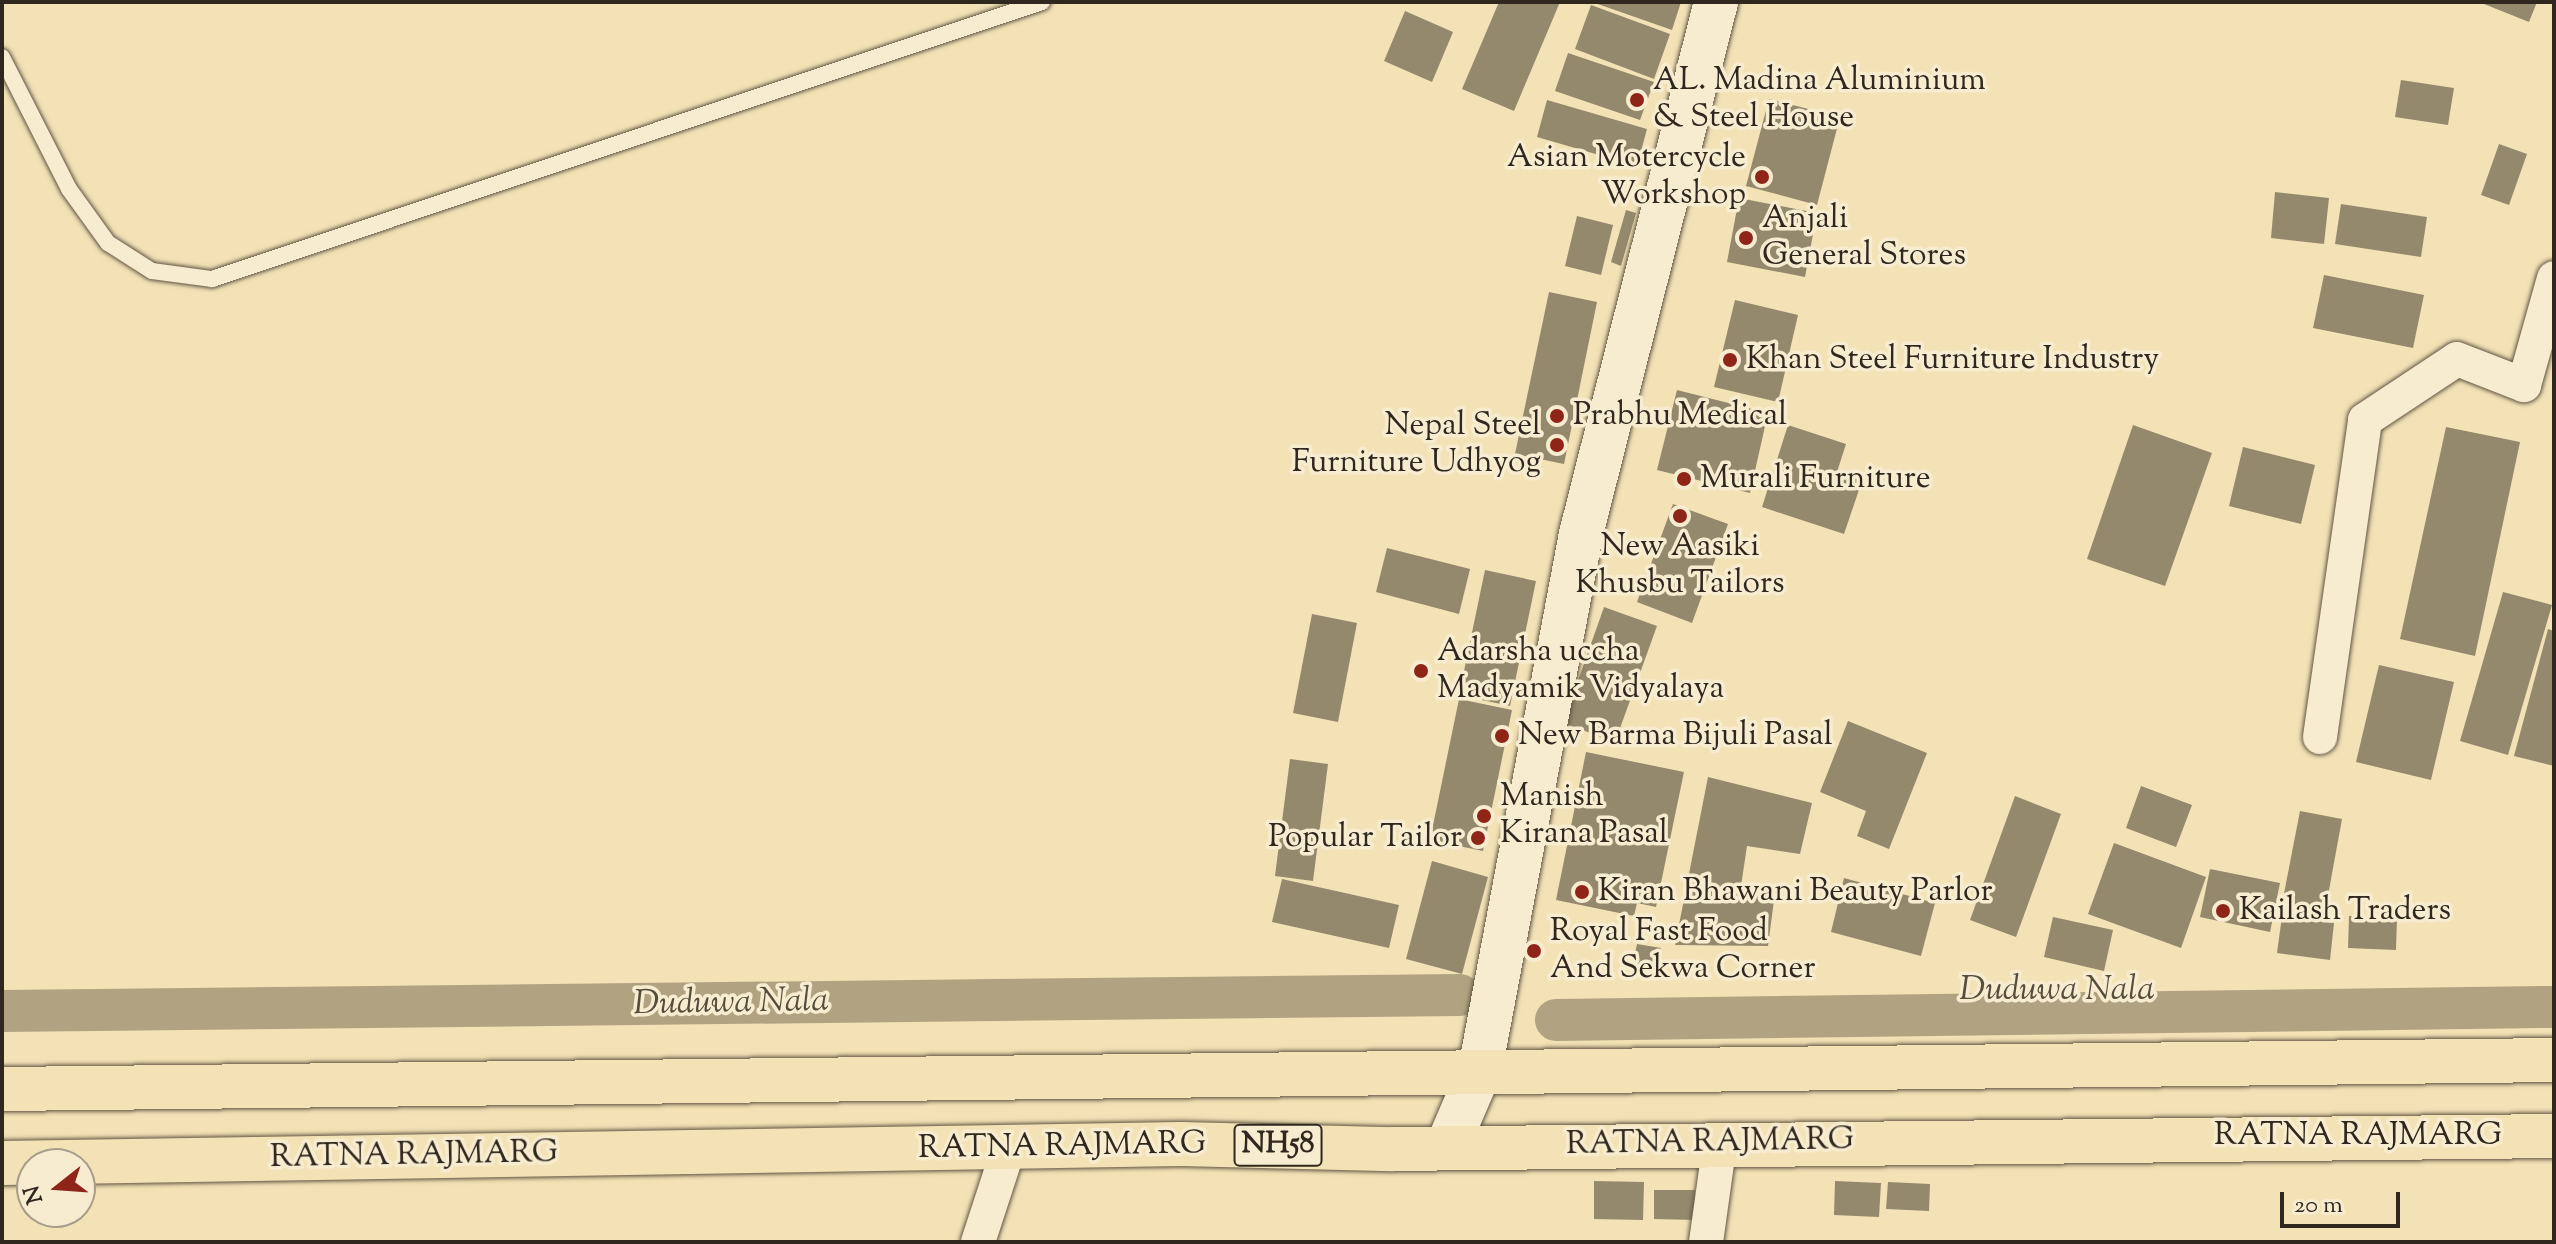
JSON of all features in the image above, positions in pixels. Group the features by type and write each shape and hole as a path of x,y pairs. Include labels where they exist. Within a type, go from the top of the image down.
{"highway":[{"name":"NH58","path":"2,1089 2554,1060"},
{"name":"RATNA RAJMARG","path":"2,1163 1009,1147 1447,1147 2554,1136"}],"street":[{"path":"1447,1147 1480,1070 1581,534 1716,2"},
{"path":"2320,737 2365,420 2457,359 2524,385 2554,278"},
{"path":"1706,1242 1720,1142"},
{"path":"978,1242 1009,1147"}],"lane":[{"path":"2,57 69,189 108,243 152,271 212,279 1042,2"}],"building":[{"path":"1499,2 1560,2 1514,111 1462,89"},
{"path":"1592,2 1681,2 1672,30"},
{"path":"2479,2 2537,2 2529,22"},
{"path":"1591,5 1670,34 1654,79 1575,49"},
{"path":"1405,11 1453,32 1432,82 1384,61"},
{"path":"1568,53 1654,82 1640,120 1555,91"},
{"path":"2401,80 2454,88 2448,125 2395,117"},
{"path":"1769,99 1840,117 1817,205 1746,186"},
{"path":"1547,100 1647,129 1637,166 1537,137"},
{"path":"2499,144 2527,154 2509,205 2481,195"},
{"path":"2275,192 2329,198 2324,244 2271,238"},
{"path":"1739,198 1817,213 1805,277 1727,262"},
{"path":"2341,204 2427,217 2421,257 2335,244"},
{"path":"1626,210 1636,213 1621,266 1611,262"},
{"path":"1577,216 1613,225 1601,275 1565,266"},
{"path":"2324,275 2424,295 2413,348 2313,328"},
{"path":"1549,292 1597,302 1564,464 1515,454"},
{"path":"1735,300 1798,315 1778,402 1714,387"},
{"path":"1677,390 1768,413 1750,493 1657,470"},
{"path":"1788,425 1846,444 1837,472 1862,481 1844,534 1762,507"},
{"path":"2133,425 2212,453 2165,586 2087,559"},
{"path":"2446,427 2520,442 2475,656 2400,639"},
{"path":"2243,447 2315,465 2301,524 2229,506"},
{"path":"1673,504 1728,524 1692,623 1637,602"},
{"path":"1387,548 1470,569 1459,614 1376,592"},
{"path":"1485,570 1536,581 1510,706 1459,695"},
{"path":"2503,592 2552,605 2508,755 2460,741"},
{"path":"1604,607 1657,626 1615,742 1563,723"},
{"path":"1312,614 1357,623 1338,722 1293,713"},
{"path":"2548,629 2554,631 2554,766 2514,756"},
{"path":"2379,665 2454,682 2431,780 2356,762"},
{"path":"1459,699 1512,710 1483,851 1430,840"},
{"path":"1848,721 1927,753 1889,849 1857,836 1866,811 1820,792"},
{"path":"1586,752 1684,772 1656,907 1637,903 1634,916 1556,900"},
{"path":"1290,759 1328,764 1313,881 1275,876"},
{"path":"1708,777 1812,803 1800,854 1747,846 1741,886 1776,885 1768,946 1675,945"},
{"path":"2141,786 2192,805 2176,847 2126,828"},
{"path":"2015,796 2061,814 2016,937 1970,920"},
{"path":"2300,811 2342,819 2325,912 2282,904"},
{"path":"2114,843 2206,877 2181,948 2088,914"},
{"path":"1432,861 1488,877 1462,974 1406,959"},
{"path":"2210,869 2280,883 2270,932 2200,917"},
{"path":"1844,878 1935,903 1921,956 1831,932"},
{"path":"1282,879 1399,905 1389,948 1272,922"},
{"path":"2282,916 2334,923 2330,960 2277,953"},
{"path":"2349,916 2397,917 2396,950 2348,948"},
{"path":"2053,917 2113,930 2104,971 2044,957"},
{"path":"1637,944 1661,948 1658,967 1633,963"},
{"path":"1594,1181 1644,1182 1643,1220 1594,1219"},
{"path":"1835,1181 1881,1183 1879,1217 1834,1215"},
{"path":"1888,1182 1930,1184 1929,1211 1886,1209"},
{"path":"1654,1190 1695,1190 1695,1220 1654,1219"}],"waterway":[{"name":"Duduwa Nala","path":"2,1011 1460,995"},
{"path":"1556,1020 2554,1007"}],"place":[{"name":"AL. Madina Aluminium & Steel House","path":"1637,100"},
{"name":"Asian Motercycle Workshop","path":"1762,177"},
{"name":"Anjali General Stores","path":"1746,238"},
{"name":"Khan Steel Furniture Industry","path":"1730,360"},
{"name":"Prabhu Medical","path":"1557,416"},
{"name":"Nepal Steel Furniture Udhyog","path":"1557,445"},
{"name":"Murali Furniture","path":"1684,479"},
{"name":"New Aasiki Khusbu Tailors","path":"1680,516"},
{"name":"Adarsha uccha Madyamik Vidyalaya","path":"1421,671"},
{"name":"New Barma Bijuli Pasal","path":"1502,736"},
{"name":"Manish Kirana Pasal","path":"1484,816"},
{"name":"Popular Tailor","path":"1478,838"},
{"name":"Kiran Bhawani Beauty Parlor","path":"1582,892"},
{"name":"Kailash Traders","path":"2223,911"},
{"name":"Royal Fast Food And Sekwa Corner","path":"1534,951"}]}
